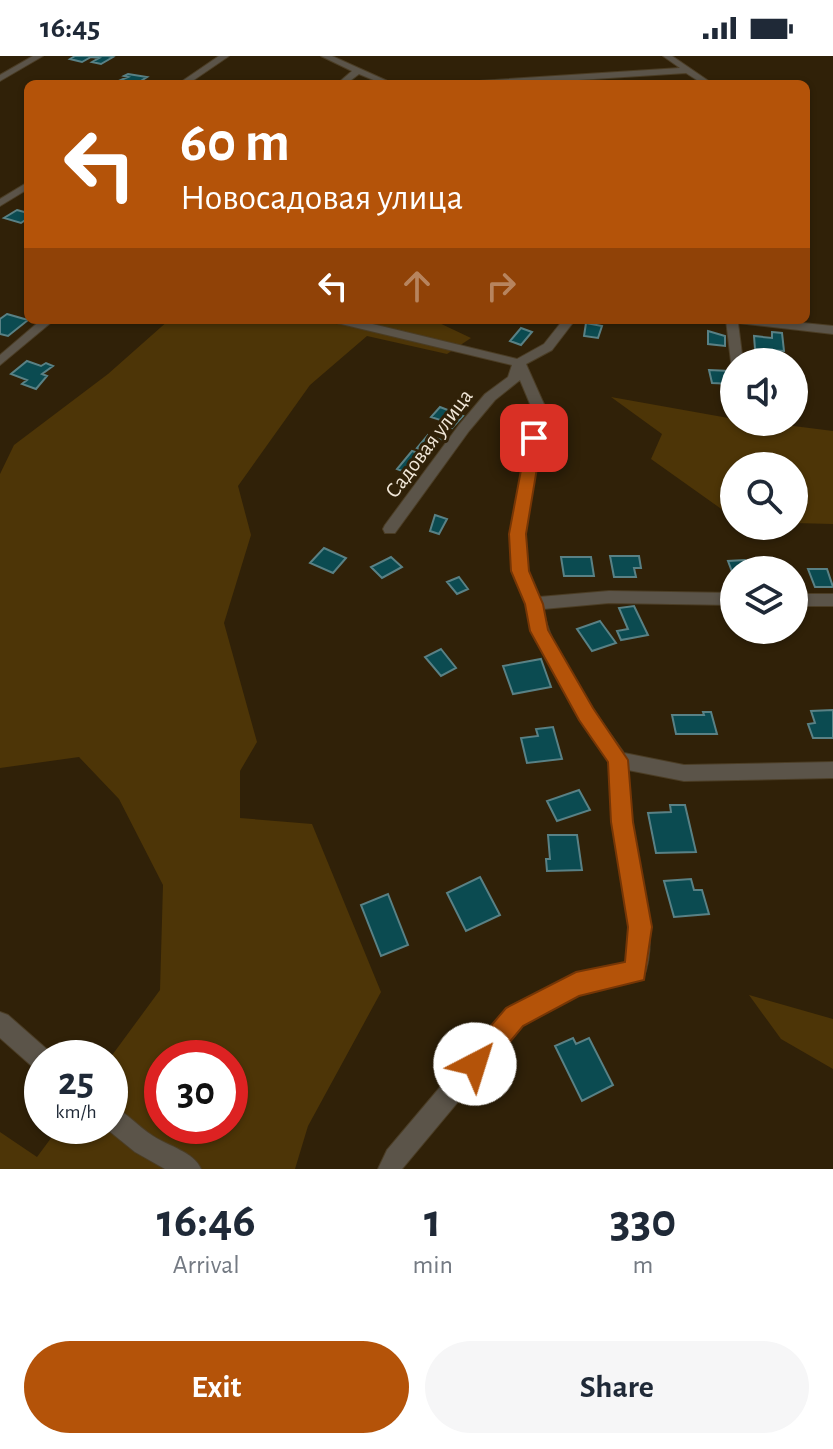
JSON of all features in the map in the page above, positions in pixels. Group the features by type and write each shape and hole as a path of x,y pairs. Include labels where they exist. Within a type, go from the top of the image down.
{"street":[{"path":"0,78 39,56"},
{"path":"188,80 225,56"},
{"path":"325,56 343,61 357,71 380,80"},
{"path":"667,56 703,80"},
{"path":"538,80 687,70"},
{"path":"346,80 357,71"},
{"path":"0,203 24,188"},
{"path":"0,361 43,324"},
{"path":"358,324 519,363 540,411 517,534 520,571 534,604 539,631 586,714 618,760 622,822 640,927 636,972 576,985 514,1017 395,1158 390,1169"},
{"name":"Садовая улица","path":"390,529 464,428 490,397 514,379 519,363 548,347 566,324"},
{"path":"732,324 735,348"},
{"path":"777,324 833,330"},
{"path":"534,604 609,597 720,599"},
{"path":"808,600 833,600"},
{"path":"618,760 684,773 833,770"},
{"path":"0,1023 24,1044"},
{"path":"128,1132 143,1144 189,1169"}],"shaded area":[{"path":"164,324 441,324 471,338 447,354 367,336 310,385 238,486 251,535 224,623 257,742 240,771 240,818 312,824 381,992 308,1126 295,1169 0,1169 0,1132 37,1157 47,1144 128,1144 128,1040 123,1040 160,990 163,885 119,799 79,757 0,768 0,474 14,445 108,374"},
{"path":"611,397 720,416 720,436 808,436 808,428 833,431 833,524 808,523 808,452 720,452 720,508 651,459 662,434"},
{"path":"749,995 833,1019 833,1069 781,1039"}],"building":[{"path":"75,56 113,57 101,64 92,62 99,58 91,57 82,62 70,59"},
{"path":"124,76 147,77 142,80 121,80 128,77"},
{"path":"17,210 24,212 21,223 4,218"},
{"path":"7,314 24,319 24,323 8,336 0,334 0,319"},
{"path":"586,324 602,326 598,338 584,336"},
{"path":"521,328 532,332 521,345 510,341"},
{"path":"708,331 725,336 725,346 708,344"},
{"path":"772,332 782,333 784,348 755,348 754,336 772,338"},
{"path":"27,361 53,366 42,374 47,376 36,389 22,384 27,380 11,374"},
{"path":"709,370 720,371 720,383 712,383"},
{"path":"440,407 463,416 452,428 446,426 454,418 446,415 440,420 431,417"},
{"path":"428,435 441,440 431,453 417,448"},
{"path":"412,451 421,454 405,472 397,469"},
{"path":"435,515 447,519 439,534 430,531"},
{"path":"324,548 346,558 333,573 310,563"},
{"path":"610,556 639,556 641,568 634,568 636,577 614,577"},
{"path":"391,557 402,567 382,578 371,567"},
{"path":"561,557 591,557 594,576 564,576"},
{"path":"808,569 827,569 833,587 815,587"},
{"path":"459,577 468,589 457,594 447,582"},
{"path":"634,606 648,635 621,640 617,631 628,629 619,608"},
{"path":"600,621 616,643 592,651 577,629"},
{"path":"441,649 456,668 441,676 425,657"},
{"path":"541,659 551,687 513,694 503,666"},
{"path":"833,710 833,738 813,738 808,724 815,723 811,711"},
{"path":"703,712 711,712 717,734 676,734 672,715 704,715"},
{"path":"553,727 562,759 527,763 521,738 538,736 536,729"},
{"path":"579,790 590,810 557,821 547,801"},
{"path":"670,805 685,805 696,852 656,853 648,813 671,812"},
{"path":"548,835 577,835 582,870 547,871 546,859 550,859"},
{"path":"480,877 500,915 466,931 447,893"},
{"path":"691,879 694,890 702,890 709,914 674,917 664,881"},
{"path":"388,894 408,945 381,956 361,905"},
{"path":"573,1038 576,1044 589,1038 613,1085 582,1101 555,1046"}],"route":[{"path":"475,1064 514,1017 576,985 636,972 640,927 622,822 618,760 586,714 539,631 534,604 520,571 517,534 534,438"}]}
